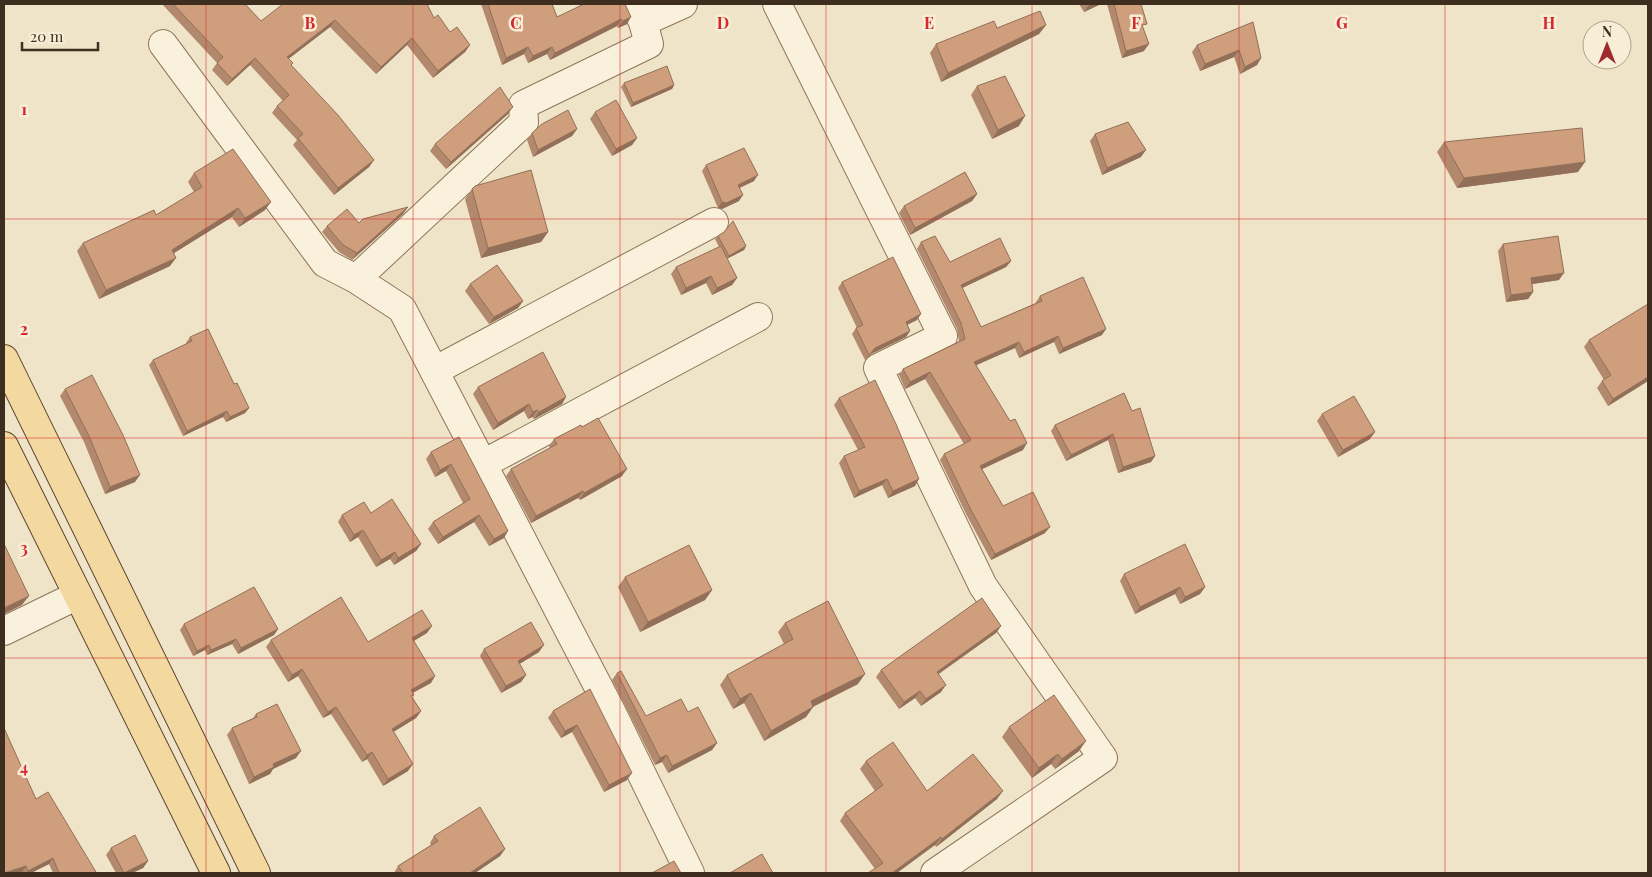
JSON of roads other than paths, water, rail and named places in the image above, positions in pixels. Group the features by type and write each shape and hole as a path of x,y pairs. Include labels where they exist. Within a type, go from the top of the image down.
{"main road":[{"path":"4,359 256,873"},
{"path":"4,446 216,873"}],"street":[{"path":"356,279 524,122 523,105 649,44 639,13 683,4"},
{"path":"777,4 943,336 878,368 983,586 1103,758 935,873"},
{"path":"162,44 325,263 356,279 402,309 611,711 690,873"},
{"path":"434,370 714,222"},
{"path":"483,464 758,317"},
{"path":"4,631 78,595"}]}
